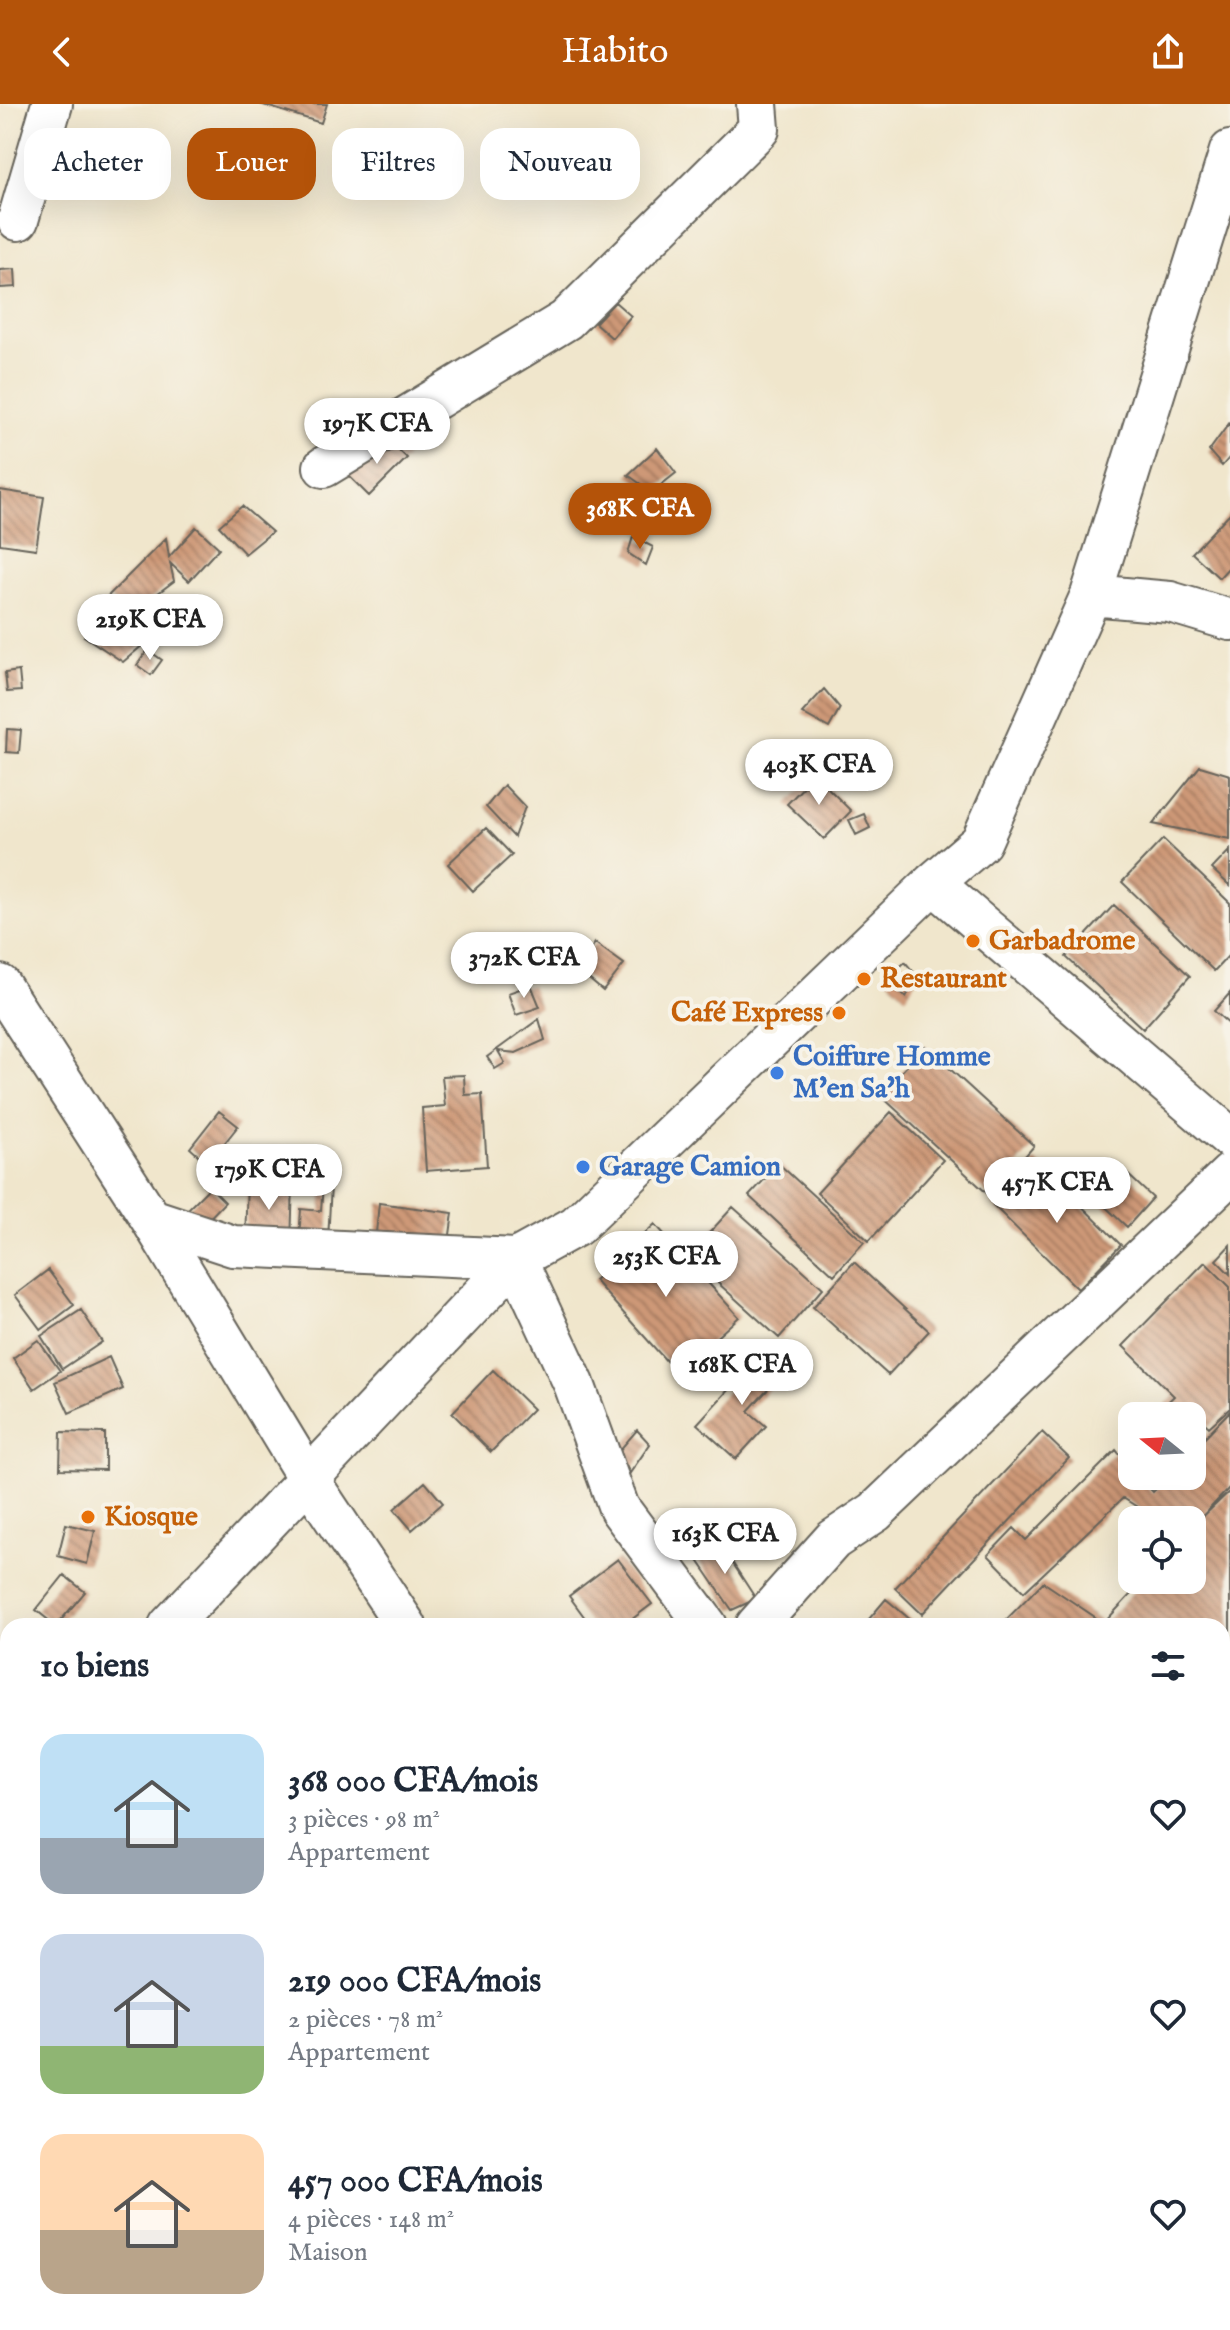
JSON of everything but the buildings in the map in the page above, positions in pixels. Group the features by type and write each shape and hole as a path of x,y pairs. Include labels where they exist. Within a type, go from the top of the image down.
{"street":[{"path":"18,220 52,104"},
{"path":"324,467 566,320 759,129 757,104"},
{"path":"177,1618 516,1259 576,1226 933,883 981,842 1091,595 1230,151"},
{"path":"1091,595 1170,602 1230,620"},
{"path":"933,883 1230,1138"},
{"path":"0,985 151,1219 309,1480 401,1618"},
{"path":"763,1618 833,1540 875,1512 1230,1174"},
{"path":"151,1219 233,1246 516,1259"},
{"path":"516,1259 574,1384 619,1508 701,1618"}],"place":[{"name":"Garbadrome","path":"973,941"},
{"name":"Restaurant","path":"864,979"},
{"name":"Café Express","path":"839,1013"},
{"name":"Coiffure Homme M'en Sa'h","path":"777,1073"},
{"name":"Garage Camion","path":"583,1167"},
{"name":"Kiosque","path":"88,1517"}]}
